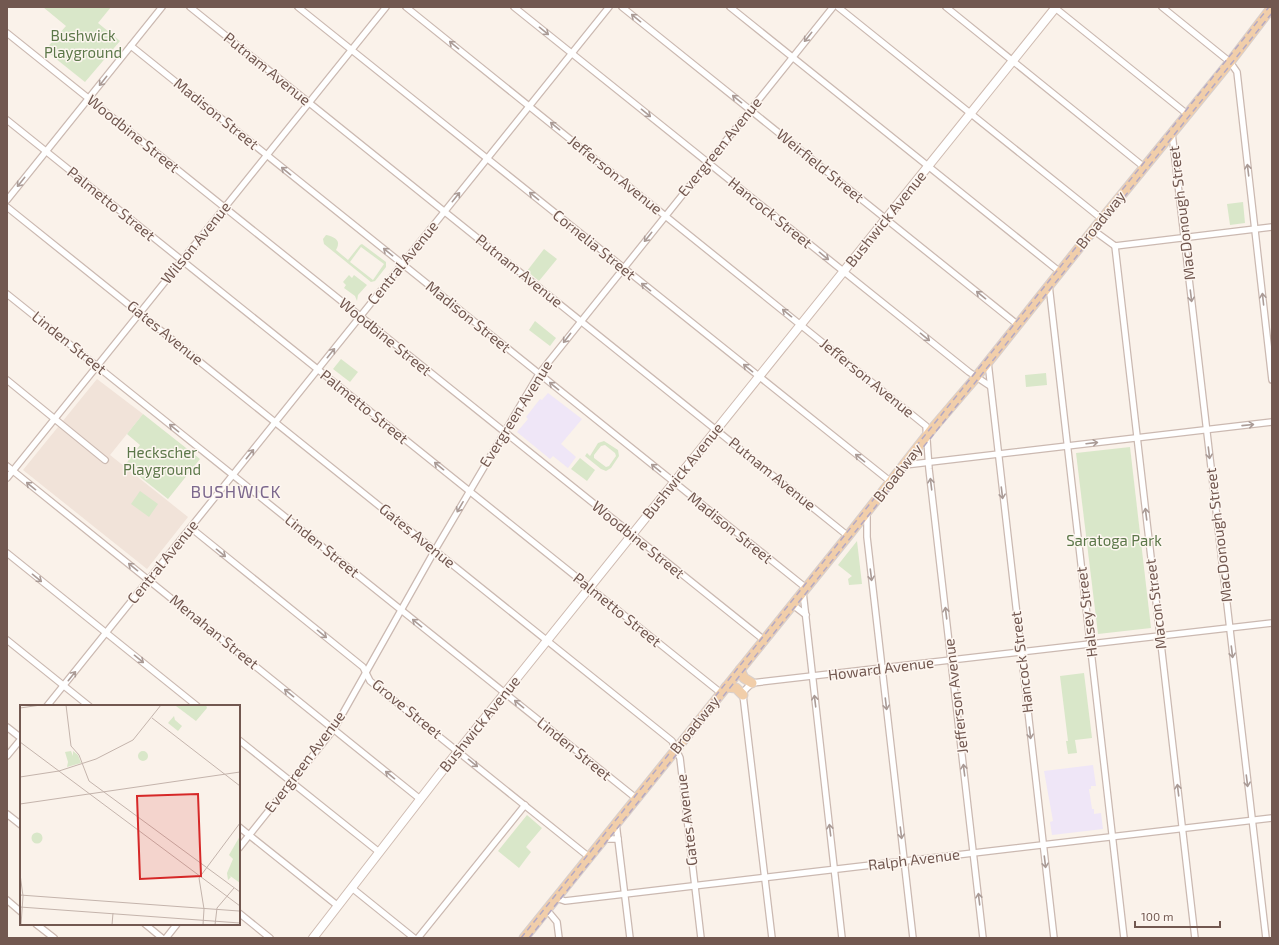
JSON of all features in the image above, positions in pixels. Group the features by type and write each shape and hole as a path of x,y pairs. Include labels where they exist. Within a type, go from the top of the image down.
{"main road":[{"name":"Bushwick Avenue","path":"313,938 458,751 1055,7"},
{"name":"Broadway","path":"524,938 1093,230 1230,62 1272,7"},
{"path":"740,670 744,678 752,683"},
{"path":"724,690 736,688 743,695"}],"street":[{"path":"7,200 162,7"},
{"name":"Putnam Avenue","path":"190,7 848,536"},
{"name":"Cornelia Street","path":"298,7 891,482"},
{"name":"Wilson Avenue","path":"7,478 386,7"},
{"name":"Jefferson Avenue","path":"406,7 926,426 983,938"},
{"name":"Hancock Street","path":"514,7 843,272 976,377 990,386"},
{"name":"Central Avenue","path":"49,705 609,7"},
{"name":"Weirfield Street","path":"622,7 1018,324"},
{"path":"730,7 1060,272"},
{"name":"Evergreen Avenue","path":"240,847 334,729 469,491 539,374 832,7"},
{"path":"838,7 1102,219"},
{"path":"946,7 1144,167"},
{"path":"1055,7 1187,114"},
{"path":"1162,7 1230,62 1236,72 1272,380"},
{"name":"Woodbine Street","path":"7,33 631,535 764,640"},
{"name":"Madison Street","path":"131,46 674,482 805,590"},
{"name":"Palmetto Street","path":"7,120 590,588 724,690"},
{"name":"MacDonough Street","path":"1172,132 1266,938"},
{"name":"Gates Avenue","path":"7,207 672,741 680,758 701,938"},
{"path":"1093,230 1115,246 1272,227"},
{"name":"Macon Street","path":"1115,246 1195,938"},
{"name":"Halsey Street","path":"1049,285 1124,938"},
{"name":"Linden Street","path":"7,294 636,798"},
{"name":"Hancock Street","path":"988,362 1054,938"},
{"path":"7,380 105,460"},
{"path":"905,465 1272,422"},
{"name":"Menahan Street","path":"7,466 420,799"},
{"path":"867,513 867,537 913,938"},
{"name":"Grove Street","path":"191,528 363,667 370,681 589,857"},
{"path":"855,528 867,537"},
{"path":"7,554 196,705"},
{"path":"805,590 812,677 842,938"},
{"path":"793,605 806,615"},
{"name":"Howard Avenue","path":"752,683 1272,623"},
{"path":"7,640 88,705"},
{"path":"752,683 745,690 743,695 772,938"},
{"path":"7,727 20,738"},
{"path":"7,756 20,740"},
{"path":"240,741 379,852"},
{"path":"418,938 525,805"},
{"path":"7,814 20,824"},
{"name":"Ralph Avenue","path":"556,898 565,901 1272,818"},
{"path":"616,824 630,938"},
{"path":"240,828 338,906"},
{"path":"604,839 618,839"},
{"path":"352,888 414,938"},
{"path":"7,900 20,911"},
{"path":"547,910 558,922 559,938"},
{"path":"240,914 270,938"},
{"path":"37,925 54,938"},
{"path":"146,925 162,938"},
{"path":"166,938 177,925"}],"shaded area":[{"path":"97,379 143,414 110,455 188,517 147,569 23,470"},
{"path":"548,393 582,419 561,444 576,457 568,468 553,456 550,459 517,432 528,419 526,417 540,399 542,400"},
{"path":"1093,765 1096,786 1091,786 1091,789 1089,789 1092,809 1094,809 1094,814 1101,813 1103,829 1052,835 1050,822 1053,821 1044,771"}],"green space":[{"name":"Bushwick Playground","path":"43,7 111,7 98,23 120,41 85,82 45,50 66,26"},
{"path":"1243,202 1245,223 1230,225 1227,204"},
{"path":"326,235 336,239 338,246 336,250 348,260 362,244 386,262 386,267 375,281 371,282 324,244 323,239","holes":["361,247 384,264 373,280 350,262"]},
{"path":"544,249 557,259 539,281 527,271"},
{"path":"349,275 352,278 354,275 367,285 358,295 357,301 355,296 344,288 346,285 343,282"},
{"path":"535,321 556,338 550,346 529,330"},
{"path":"341,359 358,372 350,382 333,369"},
{"path":"1046,373 1047,385 1026,387 1025,375"},
{"name":"Heckscher Playground","path":"143,414 200,459 168,499 125,465 140,445 127,434"},
{"path":"604,441 618,450 619,456 611,468 606,471 601,469 585,456 587,453 590,456 598,443","holes":["605,445 615,453 616,456 609,466 606,467 594,458 594,455 601,446"]},
{"name":"Saratoga Park","path":"1130,447 1151,628 1098,634 1076,453"},
{"path":"580,458 595,470 587,481 571,469"},
{"path":"140,491 158,504 149,517 131,504"},
{"path":"857,541 862,584 849,585 848,579 852,576 838,565"},
{"path":"1084,673 1092,738 1075,740 1077,753 1068,754 1066,741 1068,741 1060,676"},
{"path":"527,815 542,828 526,847 531,852 519,868 498,851"}],"railway":[{"path":"521,938 1269,7"},
{"path":"529,938 1272,13"}],"district":[{"name":"BUSHWICK","path":"236,492"}]}
